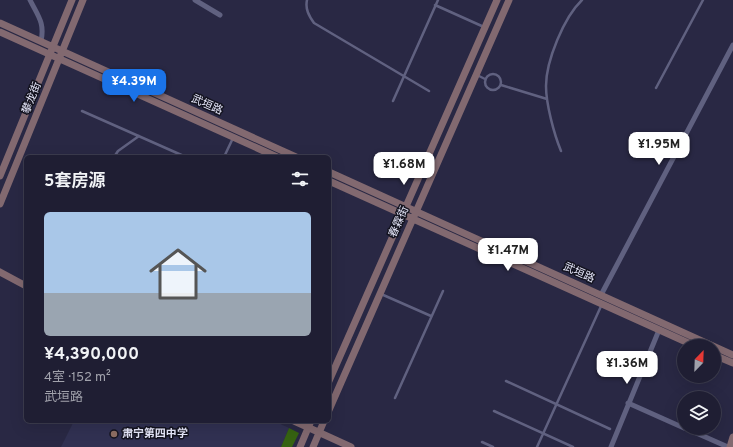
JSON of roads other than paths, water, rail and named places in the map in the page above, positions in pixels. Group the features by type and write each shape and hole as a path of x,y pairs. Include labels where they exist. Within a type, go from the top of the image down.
{"main road":[{"name":"攀龙街","path":"0,174 72,0"},
{"name":"攀龙街","path":"0,204 84,0"},
{"name":"春霖街","path":"331,376 496,0"},
{"name":"春霖街","path":"331,405 509,0"},
{"name":"武垣路","path":"0,23 40,42 60,59 273,155"},
{"name":"武垣路","path":"0,32 51,51 62,51 292,155"},
{"name":"武垣路","path":"331,173 733,355"},
{"name":"武垣路","path":"331,182 679,339"},
{"path":"0,272 24,285"},
{"path":"721,358 733,363"},
{"path":"313,447 323,423"},
{"path":"300,447 310,424 319,432 351,447"},
{"path":"729,447 733,437"}],"street":[{"path":"30,0 42,24 43,30 40,42"},
{"path":"195,0 220,15"},
{"path":"600,295 733,45"},
{"path":"611,447 659,330"},
{"path":"628,403 677,424"},
{"path":"701,435 729,447"}],"lane":[{"path":"307,0 306,7 314,23 429,91"},
{"path":"393,100 438,0"},
{"path":"560,151 547,99 547,75 556,41 570,15 582,0"},
{"path":"656,88 703,0"},
{"path":"435,5 484,27"},
{"path":"476,75 485,79"},
{"path":"489,75 497,75 501,78 501,85 496,90 491,90 485,84 485,79 489,75"},
{"path":"501,85 547,99"},
{"path":"82,110 182,155"},
{"path":"115,155 118,151 139,136"},
{"path":"225,155 233,137"},
{"path":"395,398 443,291"},
{"path":"380,294 431,316"},
{"path":"537,447 602,304"},
{"path":"506,381 610,429"},
{"path":"494,411 573,447"},
{"path":"482,442 493,447"}],"place":[{"name":"肃宁第四中学","path":"114,434"}]}
